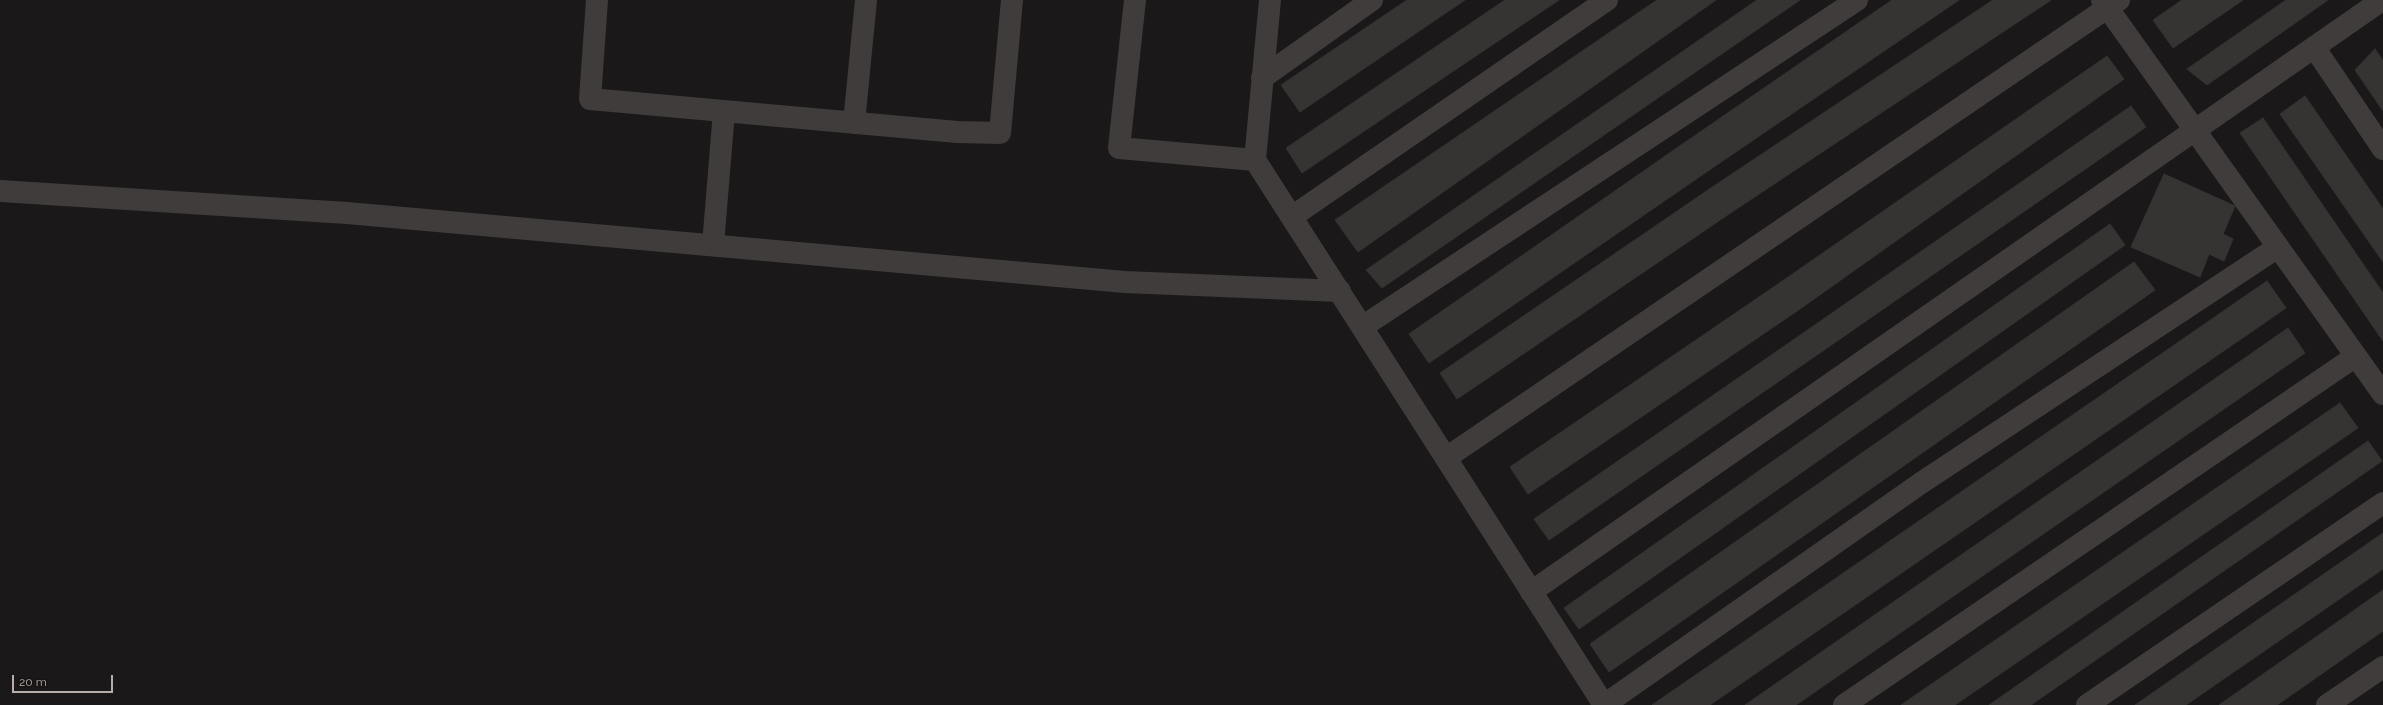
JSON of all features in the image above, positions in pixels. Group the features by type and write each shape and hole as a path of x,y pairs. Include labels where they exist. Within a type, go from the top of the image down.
{"street":[{"path":"597,0 590,99 957,132 1000,133 1012,0"},
{"path":"854,123 866,0"},
{"path":"1135,0 1119,148 1255,160"},
{"path":"1270,0 1255,160 1293,216 1362,327 1604,705 1921,483 2278,247"},
{"path":"1262,78 1372,0"},
{"path":"1293,216 1607,0"},
{"path":"1362,327 1857,0"},
{"path":"1531,592 2194,129 2382,0"},
{"path":"1446,458 2110,3 2194,129 2383,394"},
{"path":"2314,47 2383,149"},
{"path":"712,245 724,111"},
{"path":"0,191 347,213 1125,282 1340,291"},
{"path":"1844,705 2356,356"},
{"path":"2087,705 2383,503"},
{"path":"2326,705 2383,667"}],"building":[{"path":"1407,0 1465,0 1300,112 1281,85"},
{"path":"1505,0 1559,0 1302,173 1286,148"},
{"path":"1657,0 1716,0 1358,252 1335,220"},
{"path":"1757,0 1800,0 1382,288 1366,270"},
{"path":"1892,0 1959,0 1705,173 1684,143"},
{"path":"1993,0 2051,0 1729,214 1711,188"},
{"path":"2182,0 2243,0 2173,48 2153,20"},
{"path":"2286,0 2328,0 2207,85 2187,69"},
{"path":"2375,49 2383,61 2383,111 2355,70"},
{"path":"2107,56 2124,79 1800,309 1781,282"},
{"path":"2305,96 2383,209 2383,262 2280,114"},
{"path":"2131,106 2146,127 1827,348 1812,327"},
{"path":"2263,118 2383,293 2383,341 2240,133"},
{"path":"1684,143 1705,173 1429,363 1409,334"},
{"path":"2164,174 2235,206 2223,234 2233,239 2224,261 2209,254 2200,277 2131,247"},
{"path":"1711,188 1729,214 1457,399 1440,373"},
{"path":"2110,224 2125,245 1579,629 1564,608"},
{"path":"2134,262 2155,290 1609,672 1590,644"},
{"path":"2267,281 2286,308 1710,705 1652,705"},
{"path":"1781,282 1800,309 1528,494 1510,467"},
{"path":"1812,327 1827,348 1549,540 1534,519"},
{"path":"2288,328 2305,353 1796,705 1745,705"},
{"path":"2340,403 2358,428 1955,705 1901,705"},
{"path":"2368,441 2382,461 2031,705 1989,705"},
{"path":"2383,533 2383,569 2186,705 2135,705"},
{"path":"2383,590 2383,631 2277,705 2219,705"}]}
